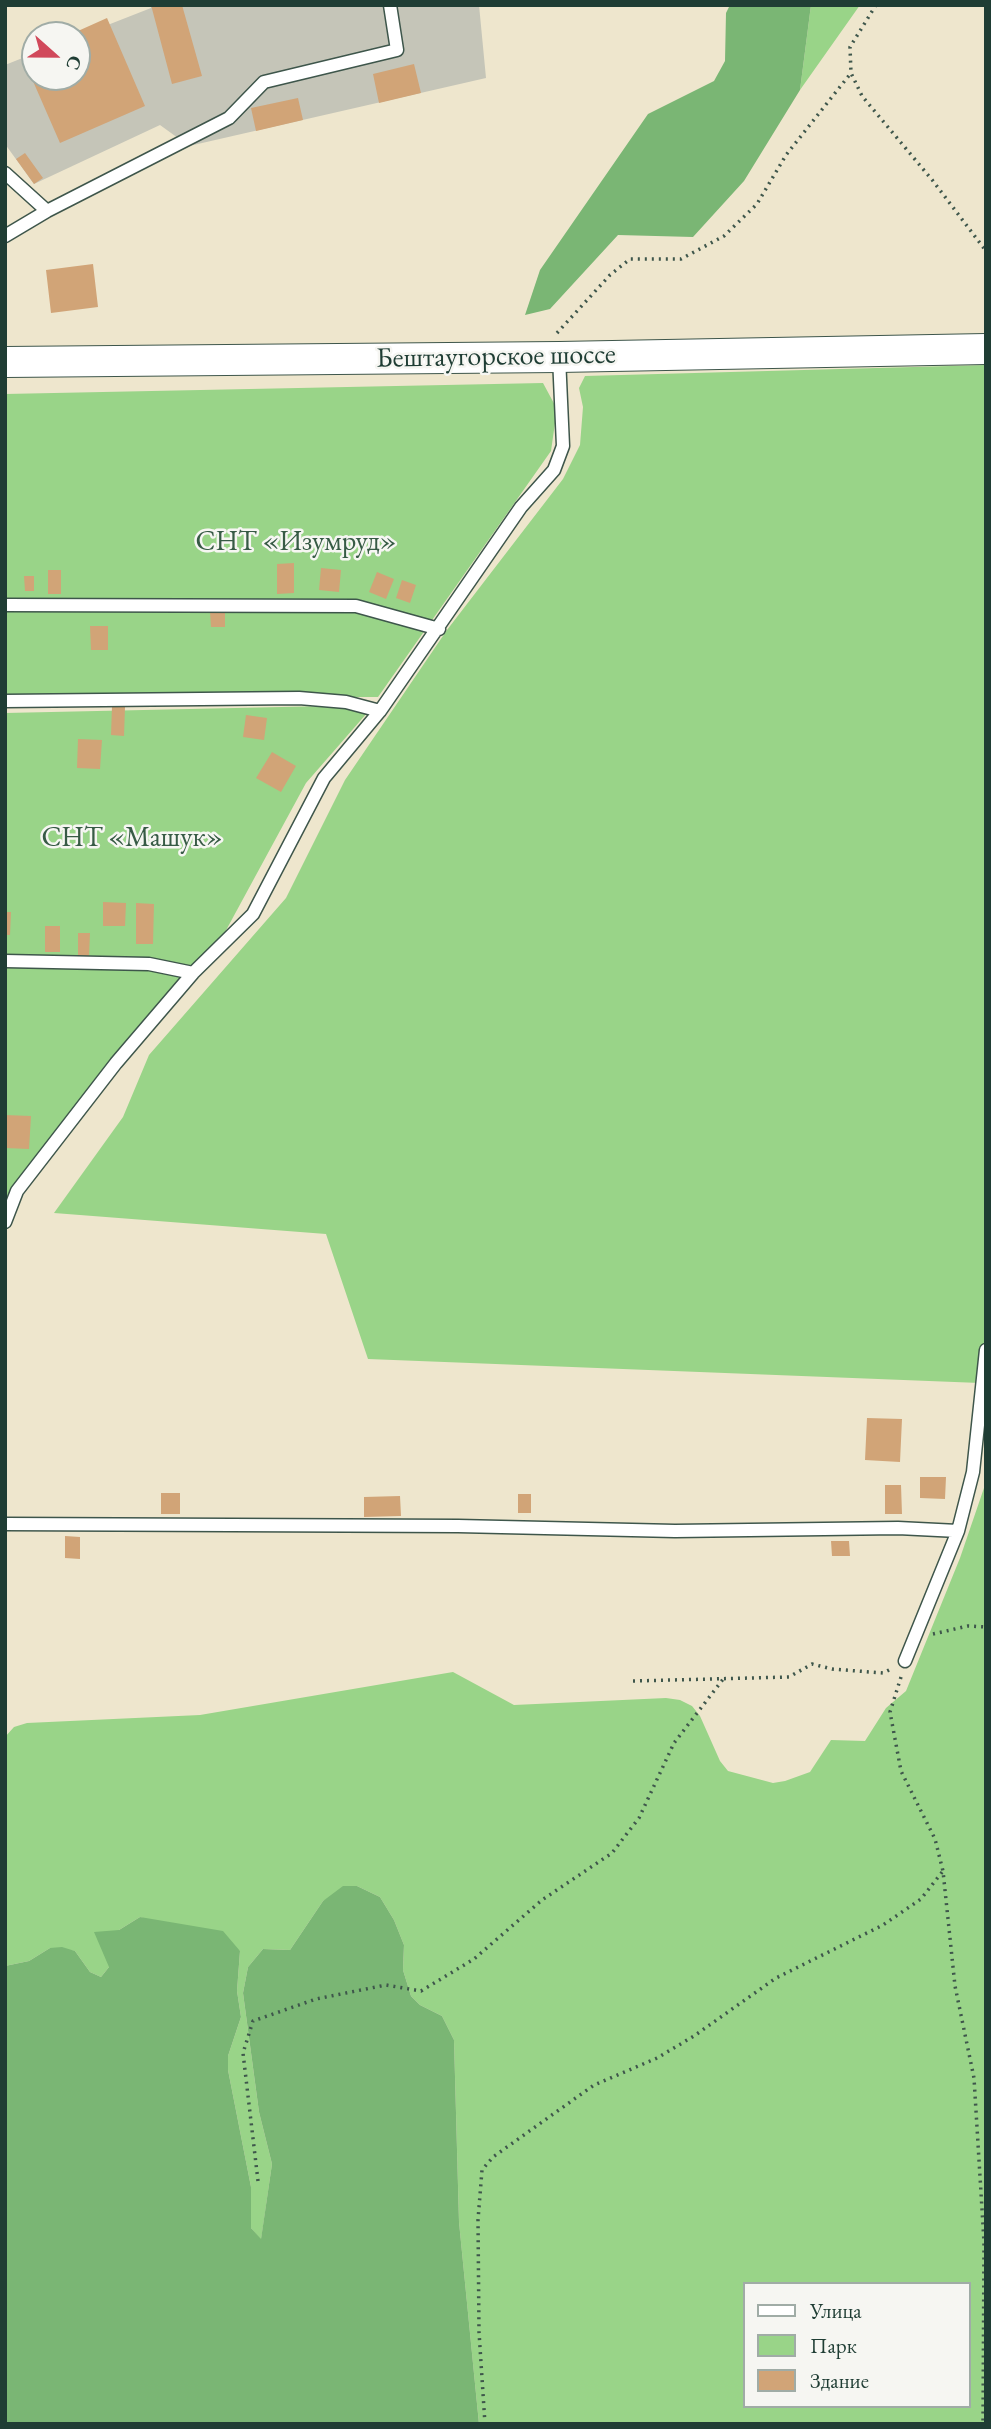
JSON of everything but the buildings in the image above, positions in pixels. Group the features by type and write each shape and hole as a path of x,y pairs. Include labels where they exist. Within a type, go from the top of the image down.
{"street":[{"name":"Бештаугорское шоссе","path":"5,362 554,357 986,349"}],"lane":[{"path":"5,236 47,211 229,118 264,82 397,50 390,5"},
{"path":"5,173 47,211"},
{"path":"6,1219 17,1191 116,1063 193,973 253,914 324,778 380,711 521,507 554,470 563,446 554,357"},
{"path":"5,605 356,606 439,629"},
{"path":"5,701 299,698 346,702 380,711"},
{"path":"5,961 149,964 193,973"},
{"path":"905,1661 958,1531 973,1472 986,1350"},
{"path":"5,1524 458,1526 675,1531 898,1528 958,1531"}],"path":[{"path":"876,5 850,47 851,73 862,96 933,181 986,251"},
{"path":"554,357 552,338 580,311 610,275 630,259 681,259 724,236 757,204 786,155 851,73"},
{"path":"633,1681 789,1677 812,1664 832,1669 883,1673 905,1661 929,1635 968,1626 986,1628"},
{"path":"905,1661 890,1712 901,1771 935,1839 943,1871 955,1986 974,2078 984,2242 983,2424"},
{"path":"258,2181 243,2053 253,2021 316,1999 386,1985 421,1991 474,1959 542,1900 612,1853 639,1818 674,1743 724,1678"},
{"path":"485,2424 478,2332 478,2220 482,2169 494,2157 594,2084 657,2057 694,2036 776,1978 884,1926 921,1899 943,1871"}],"shaded area":[{"path":"151,5 479,5 486,78 189,146 160,125 34,184 5,144 5,65 21,59 21,91 91,91 91,32 151,8"}],"green space":[{"path":"730,5 811,5 800,90 744,181 693,237 618,235 550,309 525,315 540,270 648,114 714,81 725,61 726,13"},
{"path":"811,5 860,5 800,90"},
{"path":"986,365 986,1332 980,1383 368,1359 326,1234 54,1213 123,1117 149,1055 286,898 345,780 447,630 563,479 580,445 583,407 579,388 585,376"},
{"name":"СНТ «Изумруд»","path":"543,383 557,409 551,451 378,697 5,697 5,394"},
{"name":"СНТ «Машук»","path":"374,705 306,783 224,934 5,1203 5,713"},
{"path":"986,1475 986,2424 479,2424 459,2222 454,2040 442,2016 420,2005 411,1996 403,1970 404,1945 394,1920 380,1897 357,1886 323,1901 290,1950 263,1949 248,1967 243,1993 259,2112 272,2164 261,2240 251,2228 251,2187 228,2070 228,2056 241,2017 237,1991 240,1951 140,1917 119,1930 109,1967 101,1977 90,1972 75,1951 50,1948 29,1961 5,1966 5,1737 14,1727 27,1723 200,1715 453,1672 514,1705 666,1698 680,1700 692,1706 700,1716 720,1761 728,1771 773,1783 785,1781 810,1772 831,1740 865,1741 886,1708 906,1691 960,1558"},
{"path":"343,1886 357,1886 380,1897 394,1920 404,1945 403,1970 411,1996 420,2005 442,2016 454,2040 459,2222 479,2424 5,2424 5,1966 29,1961 50,1948 62,1947 75,1951 90,1972 101,1977 109,1967 94,1932 119,1930 140,1917 223,1931 240,1951 237,1991 241,2017 228,2056 228,2070 251,2187 251,2228 261,2239 272,2164 259,2112 243,1993 248,1967 263,1949 290,1950 323,1901"}]}
